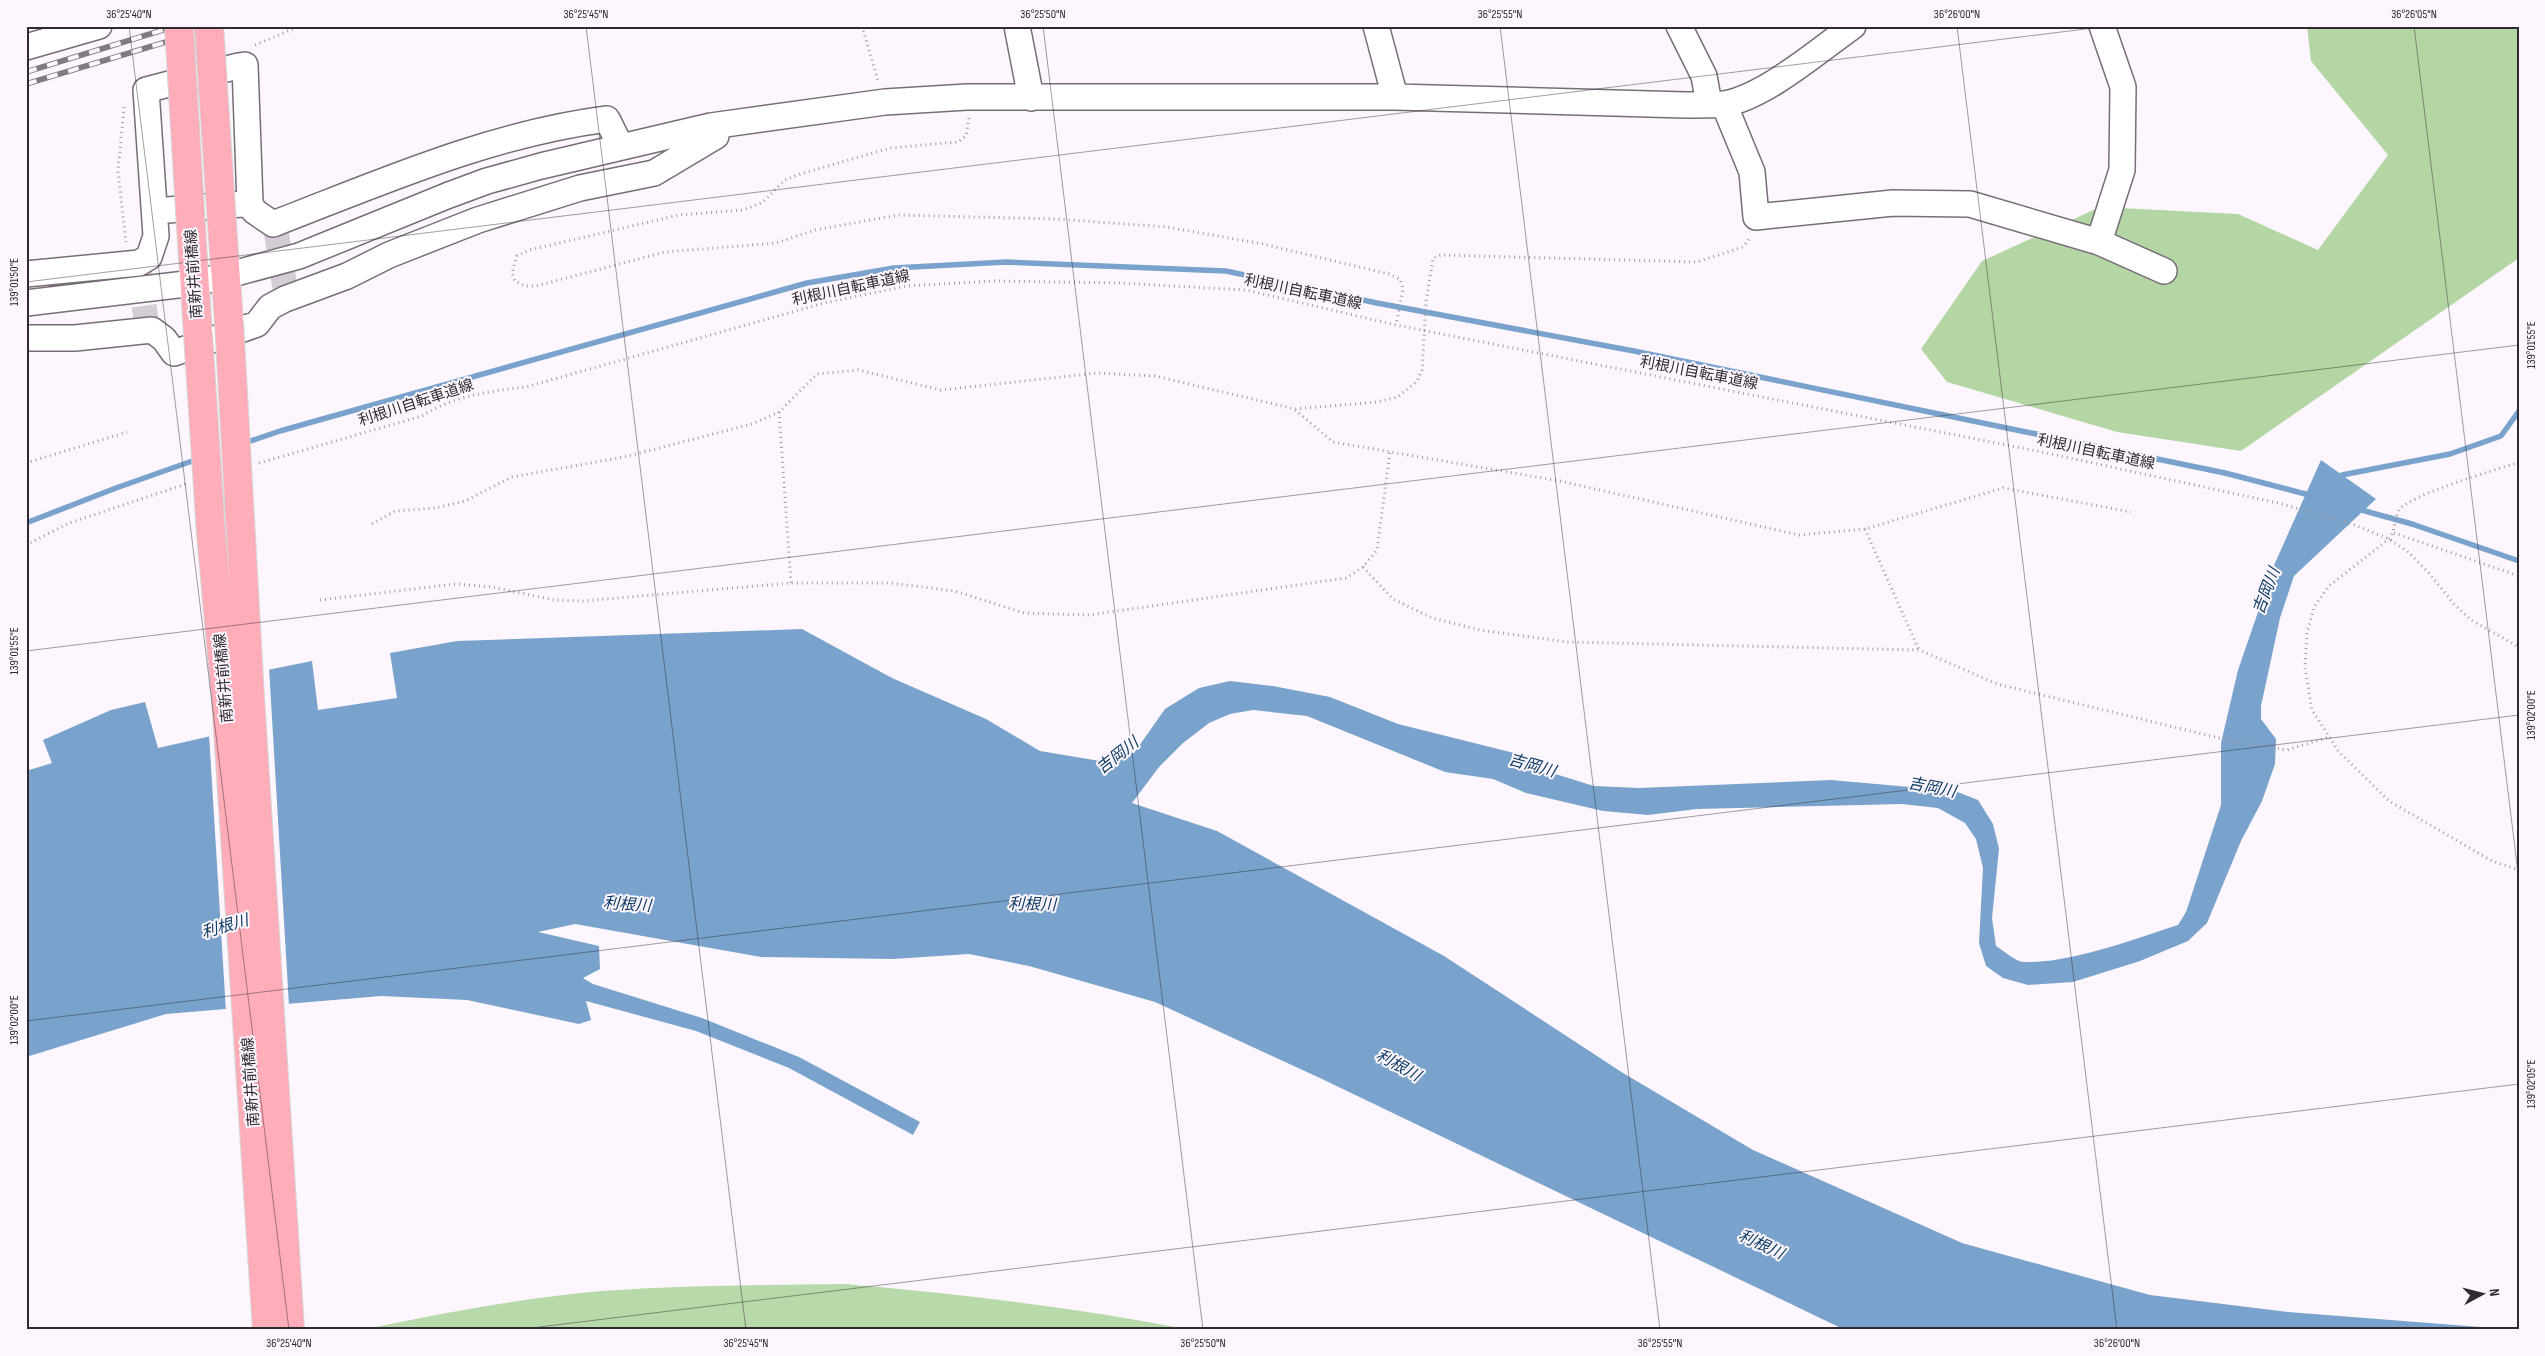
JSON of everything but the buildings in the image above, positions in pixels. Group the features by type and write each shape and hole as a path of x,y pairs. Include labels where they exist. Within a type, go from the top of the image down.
{"main road":[{"name":"南新井前橋線","path":"179,26 194,283 211,534 226,699 267,1330"},
{"name":"南新井前橋線","path":"209,26 229,322 290,1330"}],"street":[{"path":"26,48 99,26"},
{"path":"1017,26 1031,98"},
{"path":"1376,26 1395,97"},
{"path":"1679,26 1716,104 1752,172 1756,217 1893,203 1970,204 2099,242 2164,271"},
{"path":"26,303 194,283 225,276 299,256 488,181 711,126 885,102 967,97 1395,97 1684,105 1716,104 1747,97 1766,87 1853,26"},
{"path":"2099,242 2122,170 2123,87 2102,26"},
{"path":"26,274 136,265 149,257 155,243 155,211 146,90 245,65 250,203 254,211 275,227 476,148 574,124 607,120 621,147"},
{"path":"26,338 75,338 146,325 164,339 174,353 257,324 270,307 285,294 346,276 389,256 478,220 580,188 654,173 716,136 711,126"},
{"path":"155,211 250,203"}],"path":[{"path":"245,65 246,56 256,44 300,26"},
{"path":"862,26 885,102"},
{"path":"136,265 118,171 123,108 127,94 146,90"},
{"path":"969,120 966,136 958,142 890,148 797,175 785,180 763,202 743,210 679,215 529,250 517,256 512,273 515,281 525,286 536,286 665,252 776,243 815,230 898,215 1056,219 1167,227 1263,244 1389,274 1400,279 1403,289 1396,325"},
{"path":"372,524 395,511 435,508 465,501 512,477 624,457 752,424 779,412 817,374 858,370 941,390 1097,373 1155,376 1295,409 1377,402 1398,397 1417,381 1422,370 1426,302 1433,258 1441,255 1697,262 1743,248 1750,241 1756,217"},
{"name":"利根川自転車道線","path":"255,464 422,416 439,405 480,394 526,387 815,306 907,286 994,282 1120,283 1246,290 1425,331 2042,452 2278,503 2352,524 2389,539 2407,551 2471,620 2519,647"},
{"path":"1295,409 1334,442 1560,481 1798,535 1865,529 2003,488 2131,512"},
{"path":"779,412 791,583"},
{"path":"26,463 126,432"},
{"path":"320,600 456,584 492,587 554,600 583,601 791,583 890,583 955,591 1024,613 1088,615 1346,578 1363,567 1377,550 1390,452"},
{"path":"2519,462 2436,491 2407,504 2399,511 2394,533 2389,539 2329,586 2314,607 2307,633 2305,668 2312,710 2329,737 2339,752 2390,801 2492,861 2519,870"},
{"path":"26,545 68,523 190,483"},
{"path":"1865,529 1918,650"},
{"path":"2394,533 2519,576"},
{"path":"1363,567 1393,599 1432,618 1480,630 1567,642 1918,650 1997,684 2227,740 2287,750 2329,737"}],"green space":[{"path":"2307,26 2519,26 2519,258 2241,451 2117,432 1947,382 1921,349 1982,261 2100,207 2238,214 2318,250 2388,155 2311,61"},
{"path":"846,1284 1019,1302 1192,1330 362,1330 482,1307 602,1291 694,1286"}],"water":[{"name":"利根川","path":"2321,460 2376,499 2294,576 2280,618 2261,706 2261,719 2276,739 2275,764 2262,801 2241,841 2207,923 2188,941 2140,961 2073,982 2028,985 2003,978 1986,966 1979,943 1983,868 1976,839 1965,823 1938,808 1902,804 1697,809 1648,815 1603,811 1526,793 1493,779 1445,772 1307,716 1253,710 1230,714 1209,723 1183,743 1159,767 1132,803 1217,831 1444,956 1623,1073 1753,1150 1962,1243 2150,1295 2288,1312 2519,1330 1845,1330 1322,1079 1155,1002 1029,966 969,954 893,959 761,957 575,924 538,932 599,946 600,969 583,978 593,984 702,1018 799,1057 920,1122 913,1135 789,1068 696,1031 586,1001 591,1020 579,1024 467,1000 381,996 166,1014 26,1057 26,771 52,763 43,740 111,710 145,702 158,748 229,732 267,670 312,661 318,710 397,698 390,653 457,641 802,629 892,678 986,719 1040,751 1100,761 1134,753 1165,709 1199,688 1230,681 1273,686 1330,697 1398,724 1514,753 1552,773 1594,786 1639,788 1831,780 1955,791 1978,800 1993,824 1999,849 1992,918 1996,946 2013,958 2023,962 2041,962 2081,955 2178,925 2186,912 2221,805 2221,743 2238,670 2275,563"}],"pier":[{"path":"269,667 289,1006 226,1012 209,734 227,730 219,677"}],"waterway":[{"path":"242,444 280,431 807,283 894,268 1006,262 1226,271 1377,303 1634,351 2225,473 2313,496"},
{"name":"吉岡川","path":"2339,480 2342,475 2450,454 2501,436 2519,411"},
{"path":"26,523 198,459"},
{"path":"2358,509 2412,524 2519,561"}],"tunnel":[{"path":"276,230 285,288"},
{"path":"139,269 146,319"}],"railway":[{"path":"26,72 176,26"},
{"path":"26,84 219,26"}]}
